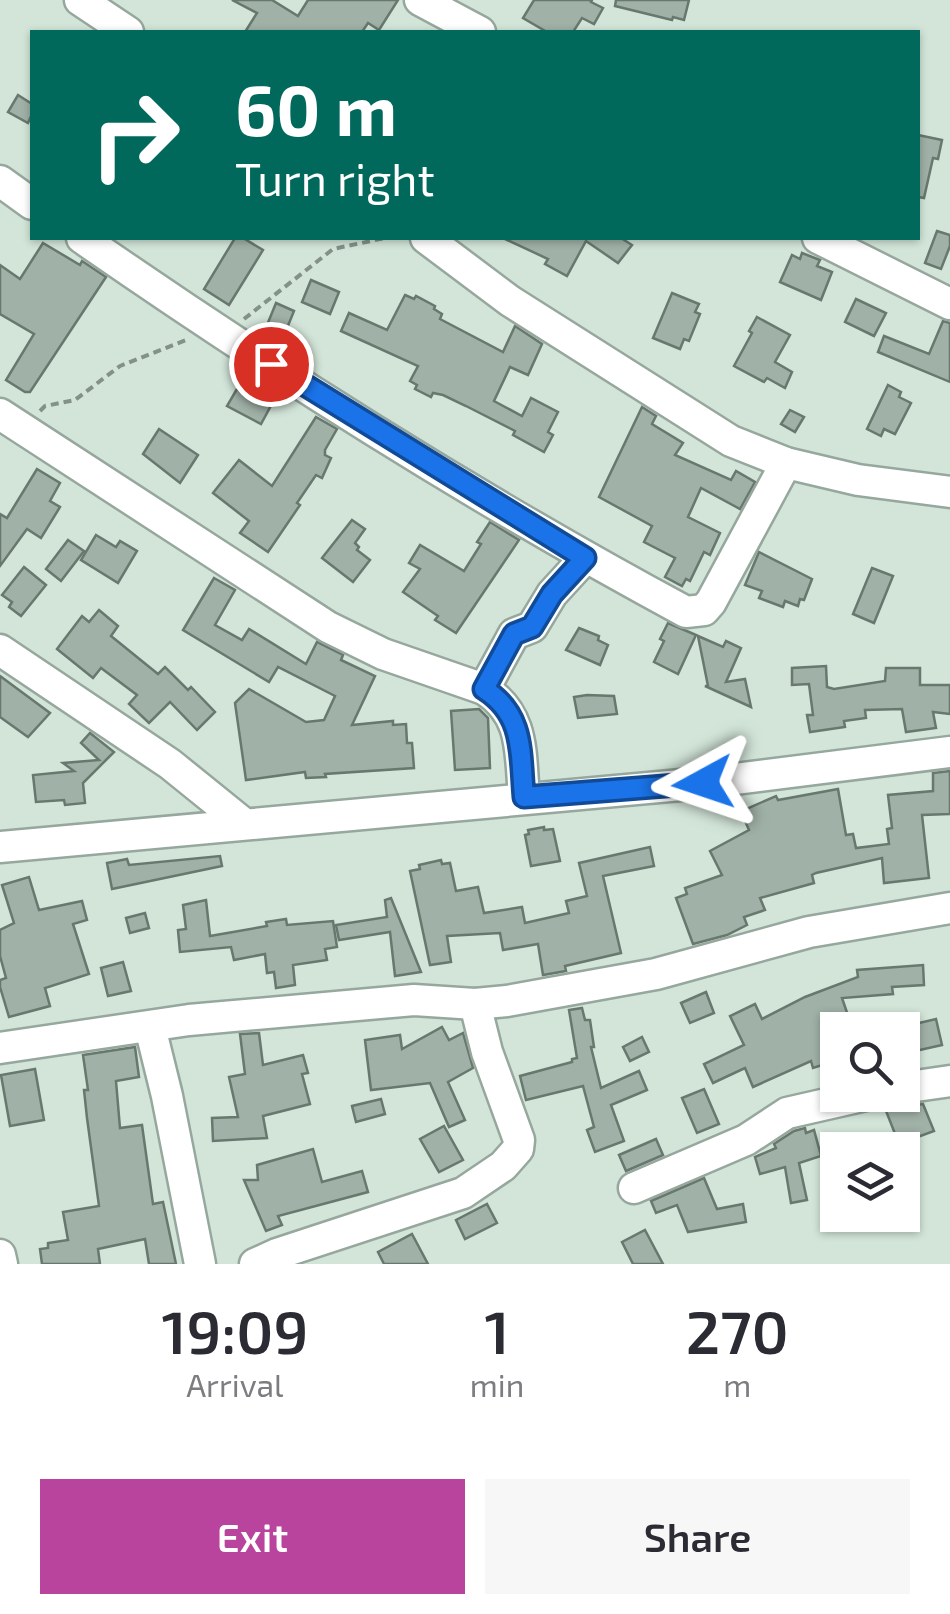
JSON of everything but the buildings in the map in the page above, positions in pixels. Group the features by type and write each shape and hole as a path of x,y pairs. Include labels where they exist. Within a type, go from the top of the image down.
{"street":[{"path":"80,0 125,30"},
{"path":"420,0 476,30"},
{"path":"0,181 30,203"},
{"path":"85,240 208,325 585,558 686,612 704,610 786,462"},
{"path":"429,240 510,301 731,441 786,462 895,487 950,492"},
{"path":"822,240 950,304"},
{"path":"12,421 328,627 383,654 484,689 499,698 516,723 524,797"},
{"path":"484,689 514,634 532,627 552,594 585,558"},
{"path":"0,650 170,764 243,824"},
{"path":"0,847 703,783 950,752"},
{"path":"0,1048 189,1020 380,1002 507,1002 656,974 808,932 950,908"},
{"path":"255,1264 464,1192 513,1156 519,1140 487,1052 475,1004"},
{"path":"150,1027 200,1264"},
{"path":"920,1085 950,1081"},
{"path":"634,1188 746,1140 787,1113 820,1105"},
{"path":"0,1255 2,1264"}],"path":[{"path":"12,421 45,406 76,400 120,366 184,342 208,325 238,324 333,248 375,240"}],"route":[{"path":"271,364 585,558 552,594 532,627 514,634 484,689 499,698 516,723 524,797 703,783"}]}
